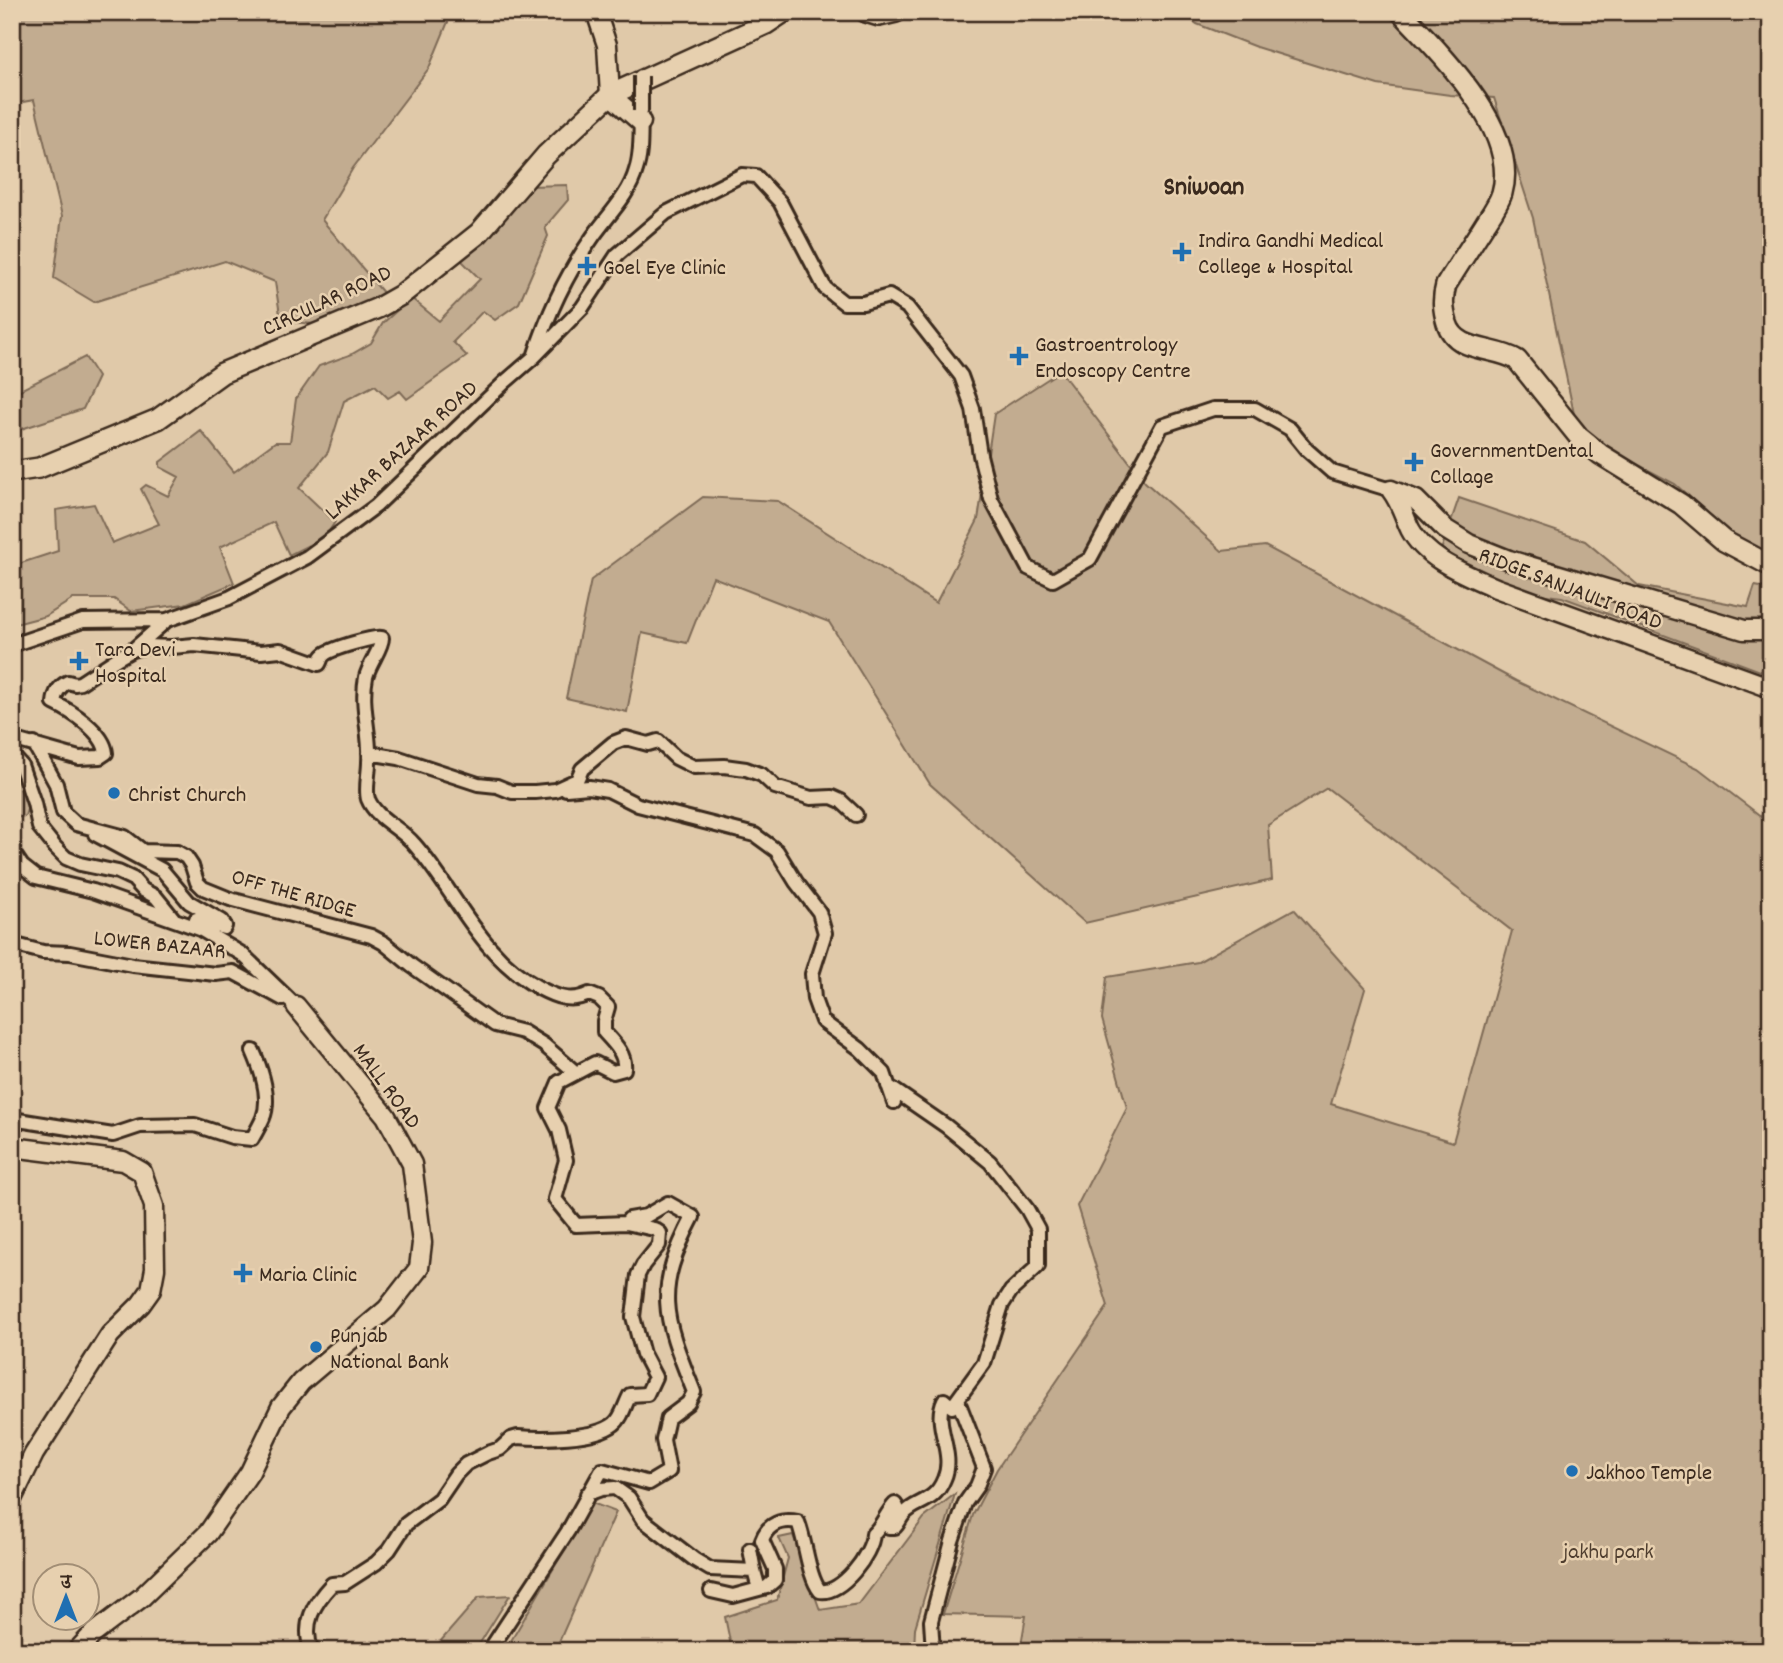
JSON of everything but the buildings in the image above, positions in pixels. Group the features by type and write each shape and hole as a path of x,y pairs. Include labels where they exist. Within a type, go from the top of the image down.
{"main road":[{"name":"CIRCULAR ROAD","path":"12,472 39,468 158,419 222,373 401,295 479,233 547,155 610,95 766,24 784,12"},
{"path":"866,12 879,16 892,14"},
{"path":"1401,12 1434,48 1483,111 1501,148 1504,171 1502,194 1446,285 1442,298 1450,332 1464,344 1503,353 1517,360 1579,437 1600,454 1681,504 1724,541 1771,566"}],"street":[{"path":"596,12 607,45 610,95 641,117"},
{"path":"534,358 541,335 570,273 624,195 634,176 640,148 641,76"},
{"name":"LAKKAR BAZAAR ROAD","path":"18,644 83,621 166,620 229,598 307,557 376,506 505,382 534,358 582,308 618,255 666,213 742,175 756,176 780,202 825,288 844,303 863,303 888,296 907,307 961,376 974,409 980,455 991,499 1028,568 1053,580 1090,559 1162,426 1213,409 1255,409 1290,429 1307,450 1332,472 1391,490"},
{"path":"1391,490 1416,500 1458,538 1509,560 1744,630 1771,631"},
{"name":"RIDGE SANJAULI ROAD","path":"1391,490 1401,502 1411,530 1419,542 1426,550 1459,571 1496,588 1771,688"},
{"path":"12,739 79,758 100,757 106,752 100,737 70,711 54,703 54,696 61,685 80,682 132,650 166,620"},
{"path":"132,650 147,646 172,648 194,645 261,652 280,650 319,664 324,655 339,647 365,642 375,637 382,638 382,644 372,658 363,697 369,753 368,798 376,811 414,843 494,953 520,978 557,997 579,999 589,994 599,998 608,1007 604,1032 616,1044 625,1061 624,1069 613,1072 595,1063 559,1082 548,1108 559,1130 565,1160 555,1199 576,1224 626,1223 654,1229 660,1233 659,1245 638,1275 633,1317 643,1354 655,1377 647,1394 630,1395 616,1423 605,1429 570,1437 517,1437 500,1449 466,1464 439,1499 405,1524 389,1550 376,1563 345,1583 332,1584 324,1592 309,1617 312,1651"},
{"path":"555,790 577,779 582,769 612,743 626,738 648,744 658,741 676,758 694,767 734,766 762,775 775,787 811,798 832,797 841,801 856,816"},
{"path":"12,755 21,765 39,827 66,858 80,864 118,872 133,879 143,890 156,897 172,917 175,912 224,928 222,921 189,902 162,870 76,824 63,812 56,784 34,744"},
{"path":"369,753 399,758 478,783 497,786 512,793 589,787 608,790 638,805 755,835 777,851 796,883 819,912 825,933 811,974 814,999 822,1021 884,1073 894,1102"},
{"name":"OFF THE RIDGE","path":"76,824 125,837 143,850 177,852 186,857 197,882 204,888 230,899 371,936 495,1025 523,1032 544,1045 575,1072"},
{"name":"MALL ROAD","path":"12,851 22,866 36,877 93,891 172,917 200,929 242,954 296,1006 386,1116 412,1164 422,1243 419,1268 387,1308 301,1382 281,1407 250,1472 208,1533 142,1597 93,1634 77,1651"},
{"name":"LOWER BAZAAR","path":"12,944 43,952 70,953 133,965 216,974 233,972 296,1006"},
{"path":"12,1119 113,1135 140,1126 195,1125 232,1137 252,1139 265,1115 265,1091 260,1067 253,1051"},
{"path":"888,1086 946,1126 990,1162 1027,1209 1038,1229 1038,1266 1011,1291 1002,1305 984,1363 952,1407"},
{"path":"12,1147 123,1161 142,1172 154,1206 155,1269 150,1290 141,1304 110,1335 34,1454 12,1499"},
{"path":"489,1651 568,1531 603,1470 649,1483 669,1471 663,1440 668,1418 688,1403 694,1392 671,1329 665,1297 674,1260 693,1217 668,1203 646,1216 629,1219 626,1223"},
{"path":"711,1591 733,1596 767,1587 775,1580 775,1569 762,1540 764,1532 782,1520 798,1522 816,1586 827,1593 836,1589 866,1557 873,1534 882,1526 887,1512 895,1504 897,1507 889,1527 895,1527 903,1514 928,1500 937,1491 945,1478 947,1461 947,1444 939,1410 944,1400 952,1407"},
{"path":"933,1651 931,1621 951,1541 965,1503 977,1486 984,1468 960,1406 958,1404 952,1407"},
{"path":"587,1494 615,1488 629,1498 643,1520 710,1569 754,1571"},
{"path":"750,1549 759,1589"}],"green space":[{"path":"12,12 452,12 429,68 353,168 322,220 385,295 325,325 281,321 275,282 225,261 94,302 54,278 62,216 34,100 12,104"},
{"path":"1181,12 1771,12 1771,566 1766,565 1675,484 1578,433 1533,218 1494,98 1378,85 1256,47 1197,24"},
{"path":"567,185 568,200 545,227 548,236 519,303 495,320 483,311 453,342 467,356 407,399 400,391 388,398 375,385 344,401 328,452 299,488 335,522 325,537 289,555 274,522 220,547 234,583 185,604 131,611 114,599 73,599 46,616 12,625 12,566 58,551 56,510 94,504 112,543 159,524 141,489 146,485 168,496 179,477 160,467 160,462 201,431 234,472 275,442 290,442 296,399 319,366 352,354 371,343 383,323 411,298 439,321 480,279 458,257 528,186"},
{"path":"85,357 98,377 83,409 12,432 12,394"},
{"name":"jakhu park","path":"1060,371 1145,482 1222,551 1265,546 1516,681 1698,768 1771,824 1771,1651 1020,1651 1026,1616 943,1614 973,1515 997,1469 1108,1306 1077,1206 1127,1108 1102,1019 1107,977 1198,962 1294,909 1365,989 1331,1104 1453,1142 1512,931 1327,788 1268,825 1272,880 1085,923 930,784 829,622 713,577 687,643 642,633 627,712 566,698 591,580 703,497 778,501 936,603 978,520 994,414"},
{"path":"1459,498 1585,541 1639,586 1748,607 1755,586 1771,589 1771,675 1562,597 1491,588 1439,556"},
{"path":"12,768 24,785 28,803 25,816 12,819"},
{"path":"955,1494 915,1628 914,1651 732,1651 725,1617 777,1600 788,1558 779,1538 793,1535 820,1610 859,1604 924,1518"},
{"path":"592,1503 616,1512 555,1651 505,1651"},
{"path":"510,1595 475,1651 432,1651 479,1597"}],"place":[{"name":"Indira Gandhi Medical College & Hospital","path":"1182,252"},
{"name":"Goel Eye Clinic","path":"587,266"},
{"name":"Gastroentrology Endoscopy Centre","path":"1019,356"},
{"name":"GovernmentDental Collage","path":"1414,462"},
{"name":"Tara Devi Hospital","path":"79,661"},
{"name":"Christ Church","path":"114,793"},
{"name":"Maria Clinic","path":"243,1273"},
{"name":"Punjab National Bank","path":"316,1347"},
{"name":"Jakhoo Temple","path":"1572,1471"}],"district":[{"name":"Sniwoan","path":"1204,185"}]}
